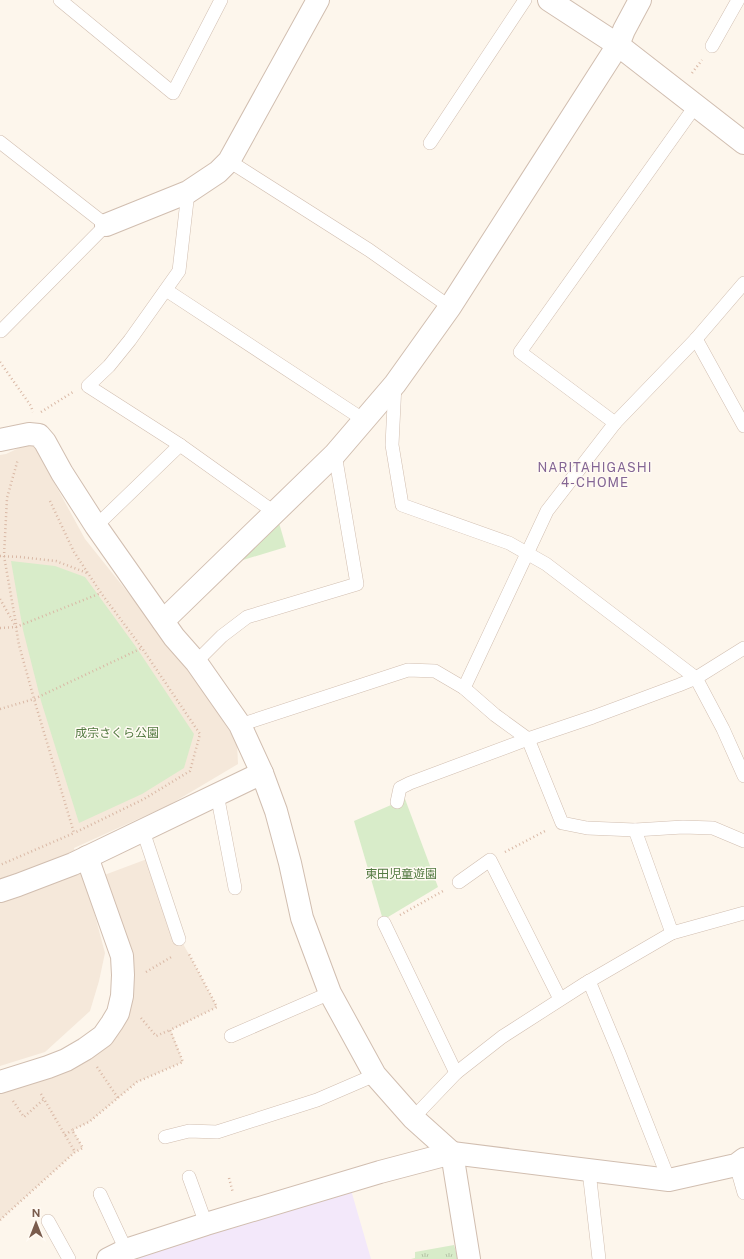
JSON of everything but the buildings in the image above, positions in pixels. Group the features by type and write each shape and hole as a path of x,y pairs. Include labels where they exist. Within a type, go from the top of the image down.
{"street":[{"path":"106,226 188,192 218,172 229,161 318,0"},
{"path":"549,0 618,45 744,143"},
{"path":"163,621 335,454 395,384 450,307 618,45 640,0"},
{"path":"0,440 29,434 37,426 62,473 96,526 174,637 196,662 240,725 262,773 276,811 290,863 302,918 330,993 375,1075 413,1118 452,1153 469,1259"},
{"path":"0,891 87,857 262,773"},
{"path":"4,1089 30,1073 66,1060 85,1049 103,1036 118,1013 122,996 122,956 87,857"},
{"path":"117,1254 206,1224 380,1172 452,1153 669,1180 740,1162"}],"lane":[{"path":"60,0 173,93 221,0"},
{"path":"430,143 525,0"},
{"path":"712,46 738,0"},
{"path":"615,423 520,352 696,105"},
{"path":"0,142 106,226 1,331 0,330"},
{"path":"229,161 369,250 450,307"},
{"path":"188,192 179,271 130,340 109,366 88,386 180,445 274,512"},
{"path":"464,688 547,511 615,423 696,339 744,283"},
{"path":"166,290 364,420"},
{"path":"696,339 744,426"},
{"path":"395,384 392,445 402,505 509,543 528,553 546,564 696,678 723,729 744,776"},
{"path":"96,526 180,445"},
{"path":"196,662 222,636 247,617 357,584 335,454"},
{"path":"397,802 400,788 410,783 696,678 744,648"},
{"path":"240,725 408,670 435,671 464,688 495,715 528,739 562,823 587,828 635,830 683,827 713,828 744,841"},
{"path":"217,794 235,888"},
{"path":"635,830 672,933"},
{"path":"143,831 178,939"},
{"path":"459,882 490,860 560,999"},
{"path":"413,1118 456,1073 502,1037 560,999 672,933 744,913"},
{"path":"384,923 456,1073"},
{"path":"589,982 619,1053 669,1180"},
{"path":"231,1036 330,993"},
{"path":"165,1137 189,1131 216,1132 317,1100 375,1075"},
{"path":"740,1162 744,1193"},
{"path":"589,1171 599,1259"},
{"path":"189,1177 206,1224"},
{"path":"100,1194 117,1254"},
{"path":"48,1221 69,1259"}],"path":[{"path":"678,91 712,46"},
{"path":"0,362 31,406 37,426"},
{"path":"37,426 43,410 78,388 88,386"},
{"path":"20,456 8,498 4,556 19,645 74,833"},
{"path":"0,865 74,833 144,799 190,771 200,734 142,648 101,593 74,552 49,497"},
{"path":"0,556 56,561 88,573"},
{"path":"0,628 16,627 101,593"},
{"path":"0,599 16,627"},
{"path":"0,709 34,699 142,648"},
{"path":"490,860 562,823"},
{"path":"384,923 459,882"},
{"path":"145,972 178,953 178,939"},
{"path":"122,996 156,1036 217,1007 191,958 178,939"},
{"path":"65,1135 89,1122 137,1082 183,1062 170,1030"},
{"path":"85,1049 118,1098"},
{"path":"30,1073 75,1152"},
{"path":"4,1089 24,1116 44,1099"},
{"path":"0,1220 75,1152 83,1148 72,1130"}],"shaded area":[{"path":"32,442 85,539 193,674 237,743 238,764 169,805 74,848 105,953 99,981 90,1011 45,1052 0,1066 0,455 6,454"},
{"path":"147,859 170,921 217,1007 171,1030 183,1062 137,1082 89,1122 73,1130 83,1148 75,1152 0,1220 0,1088 85,1056 128,988 99,877"},
{"path":"351,1190 371,1259 132,1259 224,1227"}],"green space":[{"path":"277,516 286,547 233,563"},
{"name":"成宗さくら公園","path":"11,561 55,566 85,577 136,647 194,734 184,768 142,794 79,823 41,701 23,630"},
{"name":"東田児童遊園","path":"405,799 438,887 383,920 354,821"},
{"path":"454,1245 458,1259 411,1259 415,1258 415,1252"}],"district":[{"name":"NARITAHIGASHI 4-CHOME","path":"595,474"}]}
